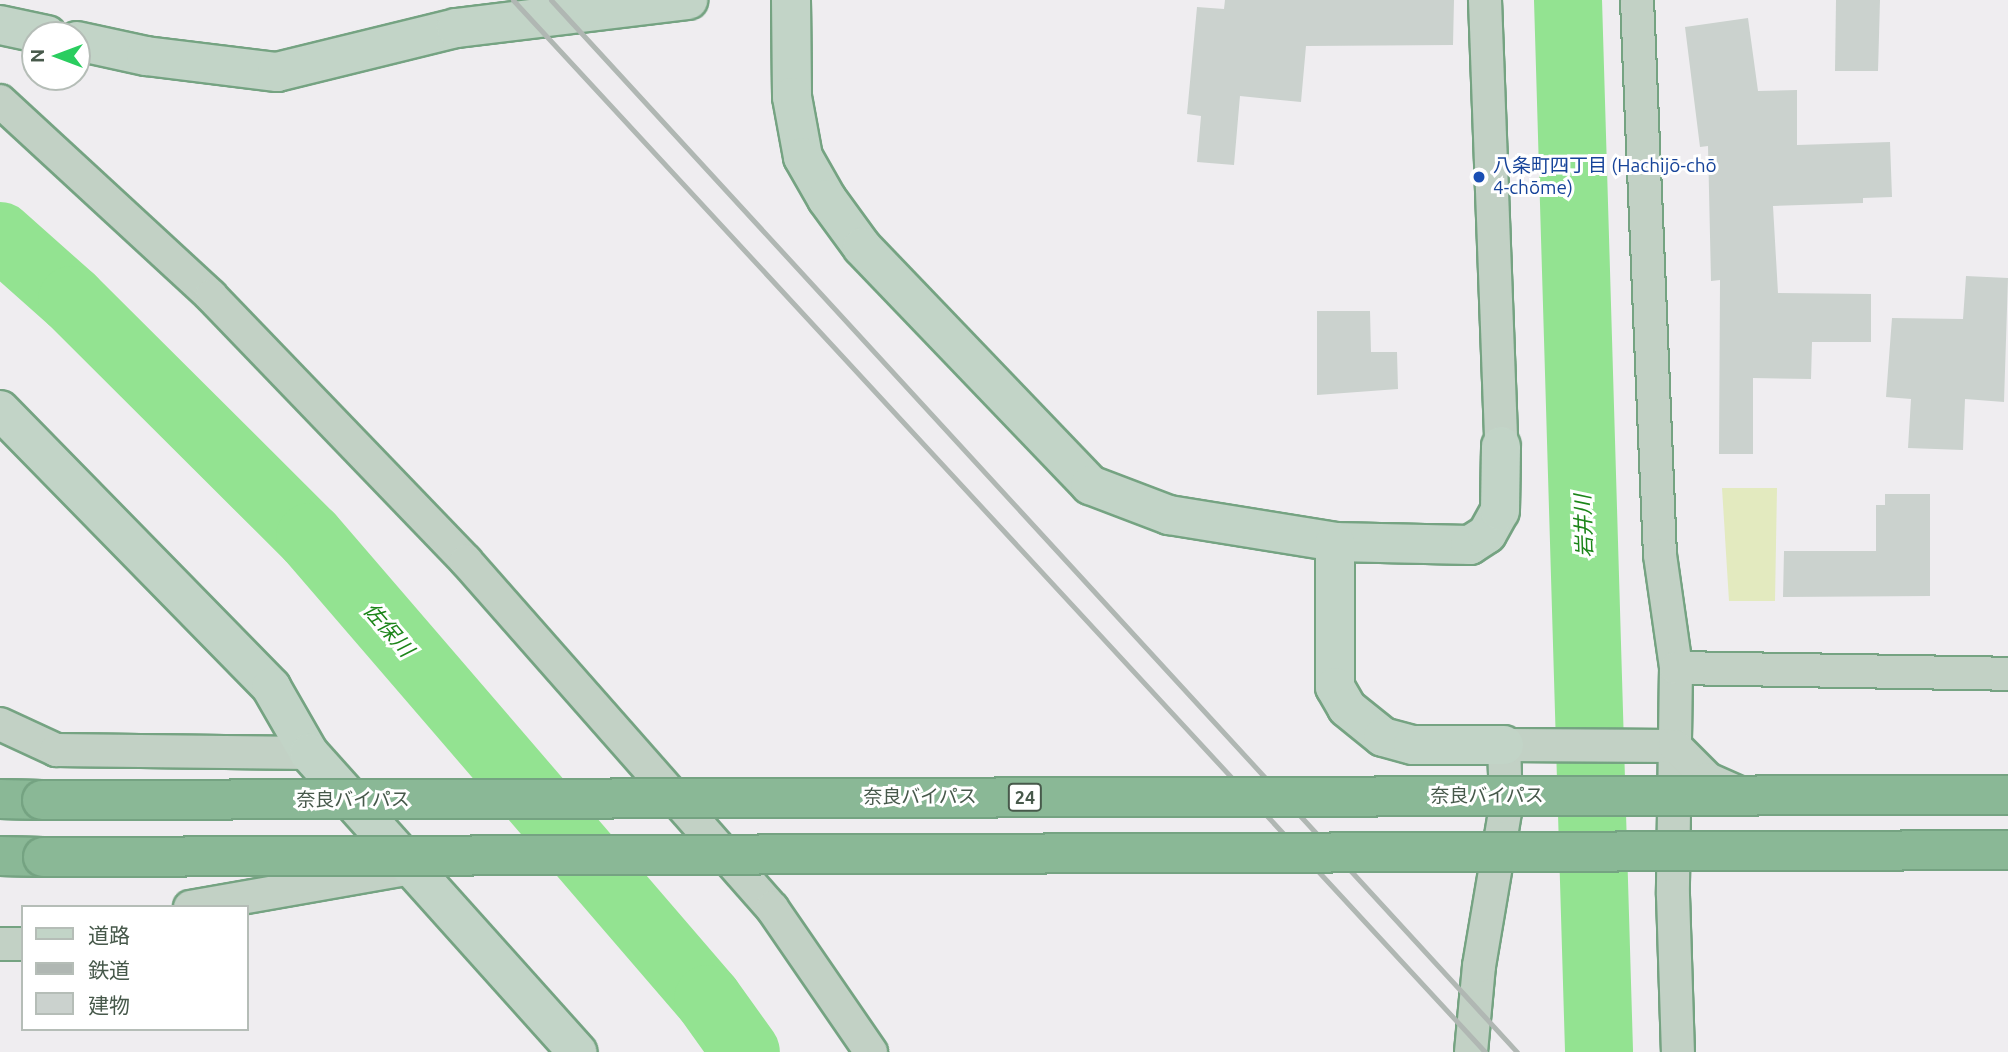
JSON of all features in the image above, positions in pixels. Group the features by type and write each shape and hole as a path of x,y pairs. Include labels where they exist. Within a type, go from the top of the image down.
{"highway":[{"name":"奈良バイパス","path":"0,799 2008,796"},
{"path":"0,856 2008,850"}],"street":[{"path":"91,44 146,56 277,72 456,28 688,0"},
{"path":"791,0 792,97 803,157 862,247 1090,485 1170,515 1335,542 1470,545 1488,534 1500,511 1501,446 1485,0"},
{"path":"1637,0 1660,555 1676,667 1664,746 1678,1052"},
{"path":"0,25 21,29"},
{"path":"0,101 211,296 466,561 772,908 871,1052"},
{"path":"0,410 271,687 309,753 577,1052"},
{"path":"1335,542 1335,687 1347,708 1382,737 1413,745 1664,746 1708,779 1741,795 2008,796"},
{"path":"1676,667 2008,674"},
{"path":"0,724 56,750 309,753"},
{"path":"1471,1052 1479,965 1517,746"},
{"path":"201,905 414,867"},
{"path":"0,944 21,944"}],"green space":[{"path":"1722,488 1777,488 1775,601 1729,601"}],"building":[{"path":"1225,0 1454,0 1453,45 1306,46 1301,102 1240,96 1234,165 1197,162 1201,116 1187,114 1197,7 1224,9"},
{"path":"1836,0 1880,0 1878,71 1835,71"},
{"path":"1748,18 1758,91 1797,90 1797,145 1890,142 1892,197 1863,198 1863,203 1773,206 1778,293 1871,294 1871,342 1812,342 1811,379 1753,378 1753,454 1719,454 1720,280 1711,281 1708,146 1700,147 1685,27"},
{"path":"1966,276 2008,278 2004,402 1965,399 1963,450 1908,448 1911,399 1886,397 1892,318 1963,319"},
{"path":"1317,311 1370,311 1371,352 1397,352 1398,389 1317,395"},
{"path":"1885,494 1930,494 1930,596 1783,597 1784,551 1876,551 1876,505 1885,505"}],"waterway":[{"name":"岩井川","path":"1568,0 1599,1052"},
{"name":"佐保川","path":"0,236 72,300 310,537 708,999 746,1052"}],"railway":[{"path":"513,0 1485,1052"},
{"path":"551,0 1517,1052"}],"place":[{"name":"八条町四丁目 (Hachijō-chō 4-chōme)","path":"1479,177"}]}
